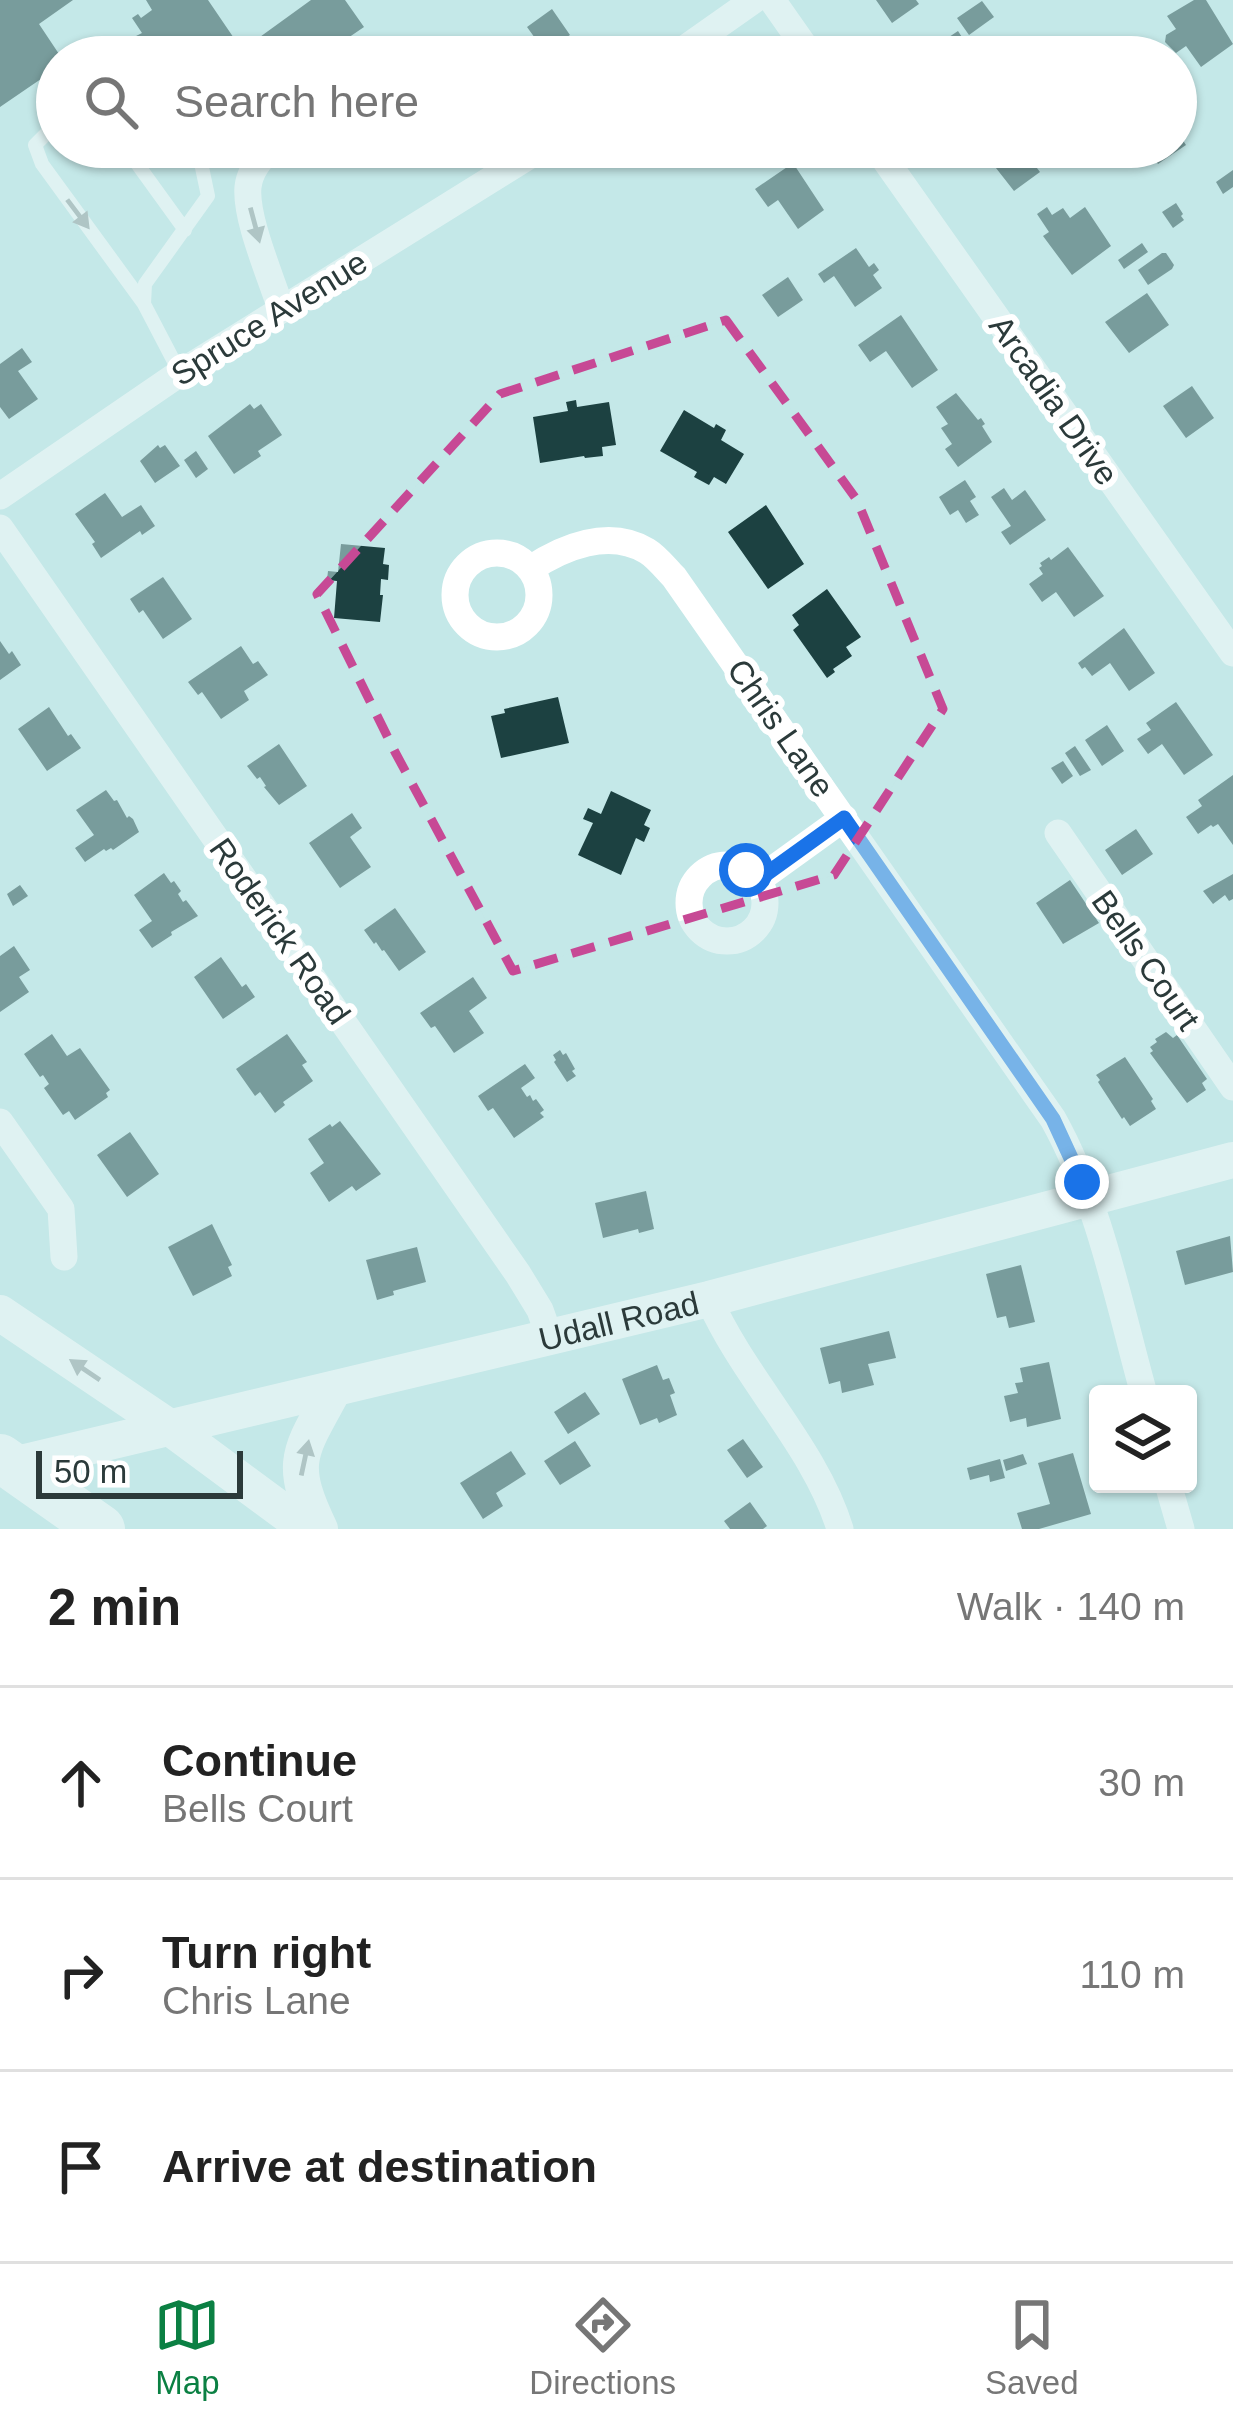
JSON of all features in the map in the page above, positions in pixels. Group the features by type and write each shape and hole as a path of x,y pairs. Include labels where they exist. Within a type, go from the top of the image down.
{"highway":[{"path":"0,1458 101,1529"}],"main road":[{"name":"Udall Road","path":"0,1468 709,1299 1233,1160"},
{"path":"0,1313 169,1427 307,1529"},
{"path":"320,1529 303,1493 299,1468 334,1389"}],"street":[{"path":"703,36 754,0"},
{"path":"772,0 797,36"},
{"path":"255,168 248,184 250,210 281,309"},
{"name":"Spruce Avenue","path":"0,496 180,373 508,168"},
{"name":"Arcadia Drive","path":"891,168 1233,652"},
{"name":"Roderick Road","path":"0,528 518,1274 550,1338"},
{"name":"Chris Lane","path":"530,569 550,555 581,544 615,539 648,551 674,577 1053,1119 1088,1200 1141,1385"},
{"path":"758,880 844,818"},
{"name":"Bells Court","path":"1058,833 1233,1087"},
{"path":"0,1122 61,1210 64,1257"},
{"path":"709,1299 737,1353 830,1495 840,1529"},
{"path":"1171,1493 1181,1529"}],"lane":[{"path":"45,168 144,304 180,373"},
{"path":"140,168 185,230"},
{"path":"144,304 145,284 208,196 202,168"}],"highlighted area":[{"path":"726,320 857,500 943,709 834,875 513,971 395,752 317,594 500,394"}],"building":[{"path":"0,0 73,0 39,24 47,36 36,36 36,82 0,107"},
{"path":"146,0 208,0 232,36 136,36 142,33 132,18 152,10"},
{"path":"311,0 345,0 364,27 351,36 261,36"},
{"path":"876,0 916,0 919,4 892,23"},
{"path":"1194,0 1206,0 1233,44 1201,67 1197,36 1166,36 1176,29 1167,16"},
{"path":"982,1 994,17 969,35 957,18"},
{"path":"552,9 570,35 533,36 527,27"},
{"path":"786,168 796,168 824,210 798,229 778,200 768,207 755,189"},
{"path":"996,168 1037,168 1040,172 1014,191"},
{"path":"1233,170 1233,187 1223,194 1216,182"},
{"path":"1176,203 1184,220 1173,228 1162,212"},
{"path":"1047,207 1052,215 1063,208 1070,218 1085,207 1111,246 1072,275 1043,236 1049,232 1037,214"},
{"path":"1142,243 1148,252 1124,269 1118,260"},
{"path":"856,248 869,267 874,263 879,270 873,275 882,288 855,307 834,276 824,283 818,274"},
{"path":"1162,253 1174,265 1148,285 1138,270"},
{"path":"788,277 803,300 778,317 762,295"},
{"path":"1147,293 1169,325 1129,353 1105,322"},
{"path":"901,315 938,370 912,388 886,351 870,362 858,345"},
{"path":"22,348 32,362 18,371 38,399 9,419 0,407 0,364"},
{"path":"1192,386 1214,418 1186,438 1163,406"},
{"path":"956,393 981,418 992,442 958,467 945,449 952,444 941,428 948,424 936,407"},
{"path":"576,400 577,407 609,402 616,445 602,447 603,456 540,463 533,417 568,411 566,402"},
{"path":"250,404 254,409 261,404 282,435 234,474 208,436"},
{"path":"684,410 726,430 721,440 744,454 726,484 714,477 709,485 694,477 697,472 660,451"},
{"path":"158,445 165,445 180,466 155,483 140,461"},
{"path":"196,451 208,469 196,478 184,460"},
{"path":"965,480 976,497 970,501 979,515 966,523 958,510 950,515 939,497"},
{"path":"1004,488 1012,500 1025,490 1046,520 1010,545 1001,532 1011,526 991,497"},
{"path":"105,493 122,517 141,505 155,526 101,558 75,514"},
{"path":"766,505 804,564 768,589 728,532"},
{"path":"341,544 385,548 388,580 381,579 380,622 334,618 337,581 327,580 328,571 338,572"},
{"path":"1068,547 1104,596 1074,617 1056,592 1042,602 1029,584 1043,574 1040,563"},
{"path":"163,577 192,619 163,639 130,599"},
{"path":"827,589 861,637 846,647 852,656 827,678 793,630 799,625 792,615"},
{"path":"1124,628 1155,673 1129,691 1110,663 1092,676 1078,663"},
{"path":"0,641 21,665 0,680"},
{"path":"241,646 268,675 244,691 249,700 221,719 202,692 198,695 188,682"},
{"path":"558,697 569,743 501,758 491,716"},
{"path":"1176,702 1213,755 1184,775 1162,744 1148,754 1137,739 1151,730 1146,723"},
{"path":"49,707 81,748 47,771 18,729"},
{"path":"1107,725 1124,751 1102,766 1085,740"},
{"path":"279,744 307,786 279,805 247,766"},
{"path":"1075,746 1091,770 1080,776 1065,753"},
{"path":"1063,761 1073,776 1062,784 1051,768"},
{"path":"1233,775 1233,845 1218,824 1198,834 1186,817 1202,806 1198,800"},
{"path":"106,790 139,832 85,862 75,848 94,835 76,810"},
{"path":"611,791 651,810 644,825 650,828 644,842 636,838 621,875 578,855 593,823 583,819 588,808 601,814"},
{"path":"352,813 362,828 350,837 371,867 340,888 309,843"},
{"path":"1136,829 1153,854 1122,875 1105,850"},
{"path":"164,873 198,916 152,948 139,930 152,921 134,895"},
{"path":"1233,874 1233,899 1225,895 1213,904 1203,891"},
{"path":"1070,880 1099,923 1063,944 1036,903"},
{"path":"20,885 28,896 13,906 7,894"},
{"path":"395,908 426,952 399,971 364,930"},
{"path":"14,946 30,970 19,977 29,992 0,1012 0,956"},
{"path":"221,957 255,997 223,1019 194,977"},
{"path":"473,977 487,998 469,1011 484,1033 454,1053 420,1013"},
{"path":"1166,1032 1173,1038 1177,1035 1207,1079 1202,1083 1206,1090 1187,1103 1150,1053 1155,1039"},
{"path":"52,1034 67,1056 80,1048 110,1090 108,1097 75,1120 69,1111 63,1115 44,1088 49,1084 24,1054"},
{"path":"287,1034 307,1062 302,1065 313,1081 275,1113 260,1092 255,1096 236,1069"},
{"path":"560,1050 575,1069 576,1076 567,1082 554,1062 553,1055"},
{"path":"1125,1057 1156,1109 1130,1126 1096,1075"},
{"path":"525,1064 535,1078 521,1088 527,1097 536,1099 544,1117 514,1138 478,1096"},
{"path":"340,1121 381,1174 329,1202 310,1173 324,1163 308,1139"},
{"path":"130,1132 159,1174 127,1197 97,1155"},
{"path":"646,1191 654,1229 603,1238 595,1203"},
{"path":"212,1224 232,1265 228,1267 232,1276 193,1296 168,1247"},
{"path":"1230,1236 1233,1272 1185,1285 1176,1251"},
{"path":"417,1247 426,1282 377,1300 366,1260"},
{"path":"1021,1265 1035,1322 1009,1328 1006,1316 997,1318 986,1274"},
{"path":"889,1331 896,1358 868,1364 874,1385 842,1393 840,1381 829,1384 820,1348"},
{"path":"1049,1362 1061,1419 1027,1427 1026,1418 1010,1422 1004,1396 1018,1393 1015,1383 1023,1382 1020,1368"},
{"path":"657,1365 675,1393 670,1395 677,1415 640,1425 622,1379"},
{"path":"585,1392 600,1414 568,1434 554,1412"},
{"path":"743,1439 763,1467 747,1478 727,1450"},
{"path":"575,1441 591,1466 560,1485 544,1461"},
{"path":"511,1451 526,1474 496,1493 503,1506 483,1519 460,1483"},
{"path":"1073,1453 1091,1514 1039,1529 1022,1529 1017,1513 1050,1504 1038,1463"},
{"path":"1023,1454 1027,1464 1006,1471 1003,1460"},
{"path":"1000,1459 1005,1478 990,1482 989,1475 970,1480 967,1468"},
{"path":"750,1502 767,1526 730,1529 724,1521"}],"route":[{"path":"746,870 758,880 844,818 1053,1119 1082,1182"}]}
